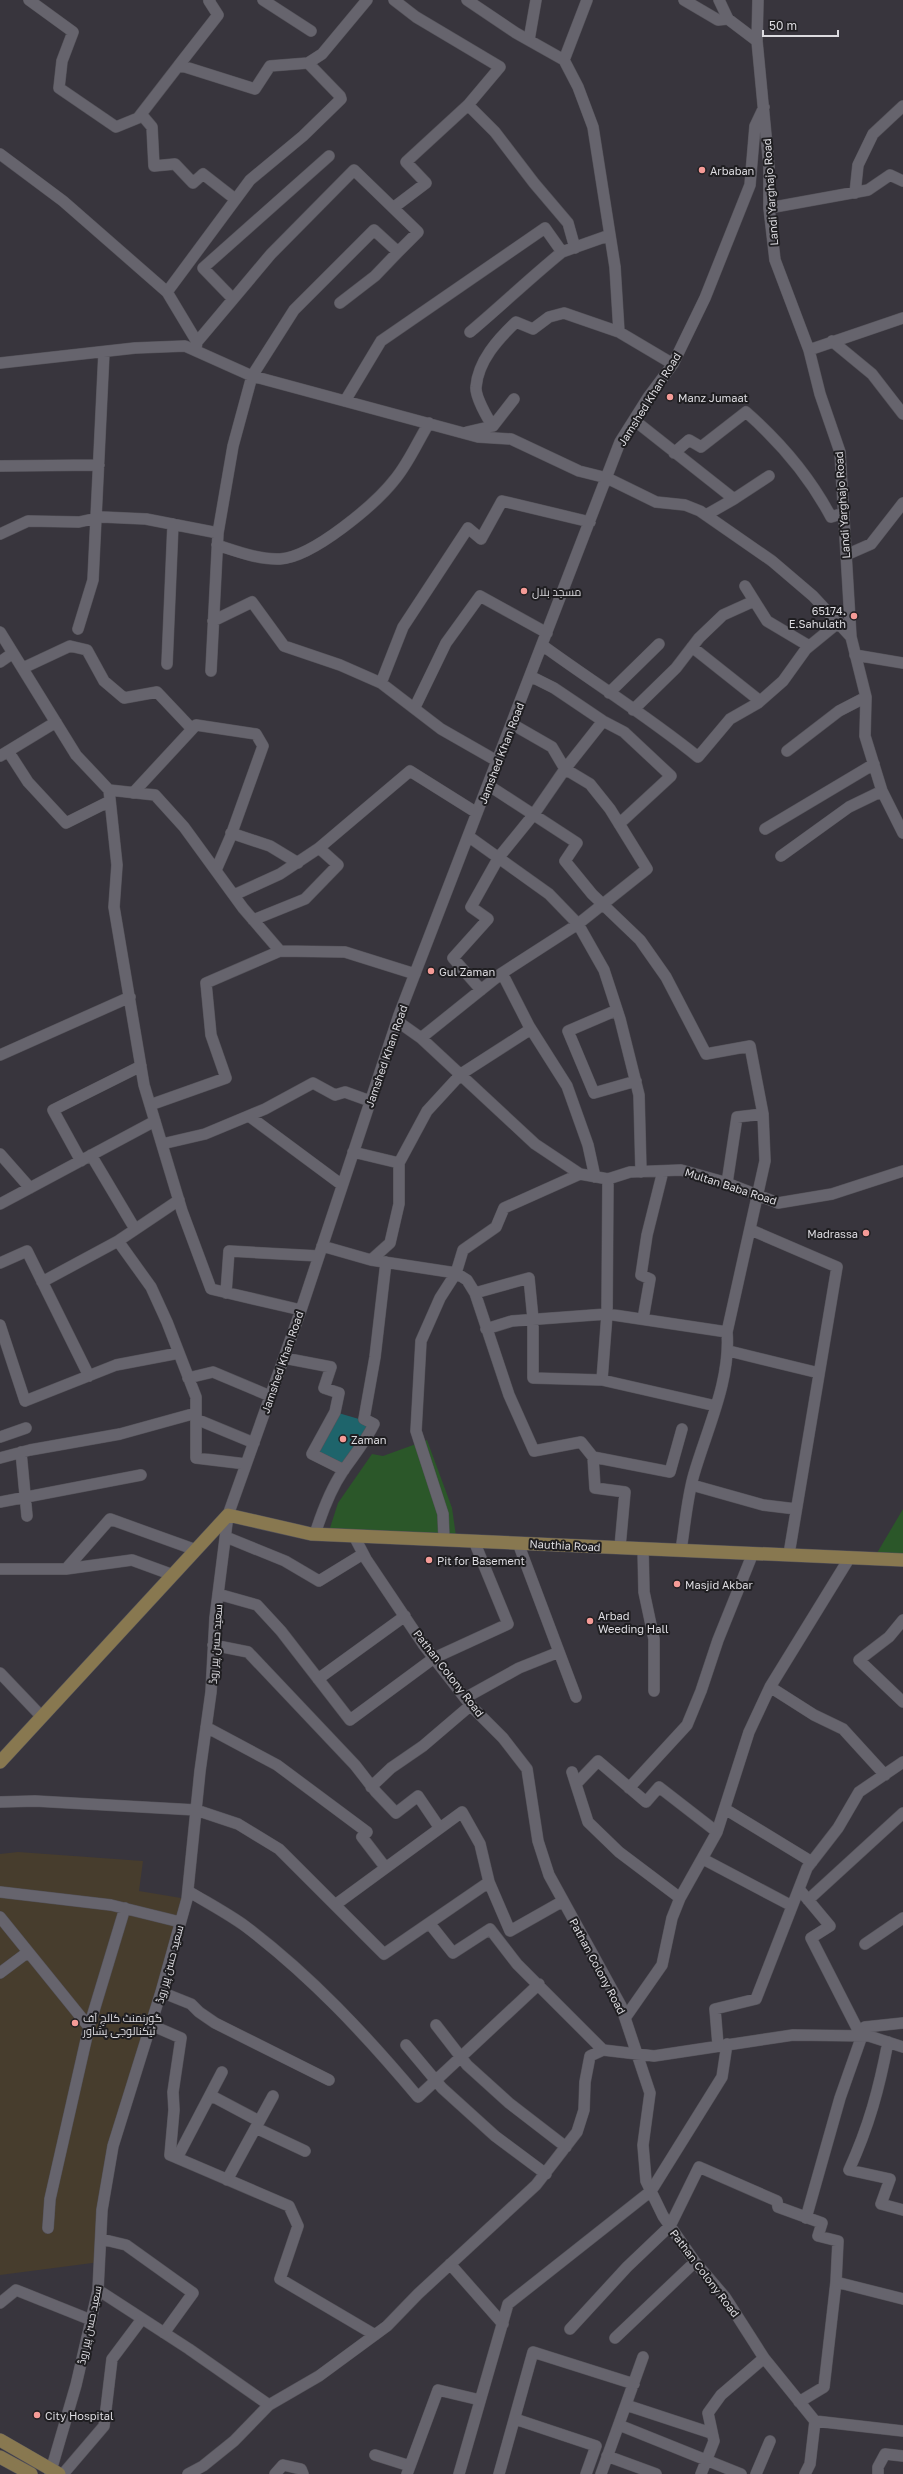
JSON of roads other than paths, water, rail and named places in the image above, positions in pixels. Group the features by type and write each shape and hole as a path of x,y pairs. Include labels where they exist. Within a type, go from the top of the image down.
{"main road":[{"name":"Nauthia Road","path":"228,1515 315,1534 903,1560"},
{"path":"0,1762 228,1515"},
{"path":"0,2440 56,2473"},
{"path":"0,2457 31,2474"}],"street":[{"path":"29,0 73,32 62,61 59,88 116,127 138,118 218,15 208,1 210,0"},
{"path":"263,0 311,31"},
{"path":"179,65 255,89 270,66 308,63 322,54 367,0"},
{"path":"393,208 426,183 406,162 468,106 500,67 416,17 394,0"},
{"path":"467,0 529,40 564,60 578,87 593,127 618,292 619,332"},
{"path":"529,40 536,0"},
{"path":"564,60 587,0"},
{"path":"684,0 718,20 728,19"},
{"path":"719,0 728,19 757,41"},
{"path":"758,0 757,41 764,107"},
{"path":"167,292 234,199 250,180 303,136 341,99 340,96 308,63"},
{"path":"468,106 495,132 534,183 568,223 576,248"},
{"path":"855,193 858,165 873,134 903,106"},
{"name":"Landi Yarghajo Road","path":"764,107 769,167 769,208 775,260 809,350 820,394 840,452 851,637 854,655 866,697 865,736 882,791 903,833"},
{"name":"Jamshed Khan Road","path":"228,1515 301,1310 397,1021 620,442 673,364 705,298 750,185 755,126 764,107"},
{"path":"141,114 152,127 154,166 175,164 193,183 203,174 234,199"},
{"path":"0,154 63,201 167,292 196,347"},
{"path":"233,299 203,268 328,156"},
{"path":"196,347 233,299 271,254 354,170 418,232 375,276 340,303"},
{"path":"769,208 868,190 890,175 903,181"},
{"path":"345,401 381,341 545,228 562,252"},
{"path":"211,671 218,533 233,446 252,376 294,310 374,230 398,252"},
{"path":"470,332 510,299 526,281 562,252 610,236"},
{"path":"493,426 486,416 476,387 485,358 516,322 532,328 549,317 564,313 619,332 673,364"},
{"path":"809,350 903,318"},
{"path":"832,342 872,374 903,414"},
{"path":"0,363 104,352 184,346 196,347 252,376 478,437 511,438 579,471 607,478 656,502 685,505 706,515 772,561 839,622 851,637"},
{"path":"78,629 93,580 104,352"},
{"path":"464,433 493,426 514,399"},
{"path":"674,452 689,440 701,447 746,412 773,436 819,495 831,517 844,513"},
{"path":"634,420 734,499"},
{"path":"217,545 245,554 280,559 314,547 353,520 396,478 429,423"},
{"path":"0,466 98,466"},
{"path":"706,515 769,476"},
{"path":"381,683 403,628 468,528 480,538 502,501 590,522"},
{"path":"846,555 871,544 903,503"},
{"path":"0,534 28,521 80,522 96,519 146,519 218,533"},
{"path":"167,664 173,524"},
{"path":"745,586 767,621 809,646"},
{"path":"415,707 446,643 480,596 547,634"},
{"path":"633,710 676,668 692,647 723,615 754,601"},
{"path":"213,621 252,602 284,646 340,665 381,683 415,707 441,729 497,761"},
{"path":"542,645 609,694 672,736 698,757 730,719 760,701 783,681 809,646 839,622"},
{"path":"0,632 76,755 109,795 117,866 114,907 141,1066 150,1105 179,1200 210,1289 301,1310"},
{"path":"609,694 659,644"},
{"path":"22,668 70,646 88,650 104,681 124,698 156,692 192,729"},
{"path":"692,647 760,701"},
{"path":"0,662 13,653"},
{"path":"854,655 903,663"},
{"path":"530,676 581,704 603,721 624,732 671,776 620,824"},
{"path":"787,751 839,711 866,697"},
{"path":"481,990 453,958 488,919 471,907 499,857 534,814 565,769 603,721"},
{"path":"56,722 4,753 28,782 66,823 109,795 133,793 155,795 184,826 253,920 280,951"},
{"path":"421,1038 502,973 578,924 647,869 620,824 590,784 565,769 552,747 512,724"},
{"path":"133,793 196,725 256,734 263,746 232,833 216,870"},
{"path":"765,829 874,764"},
{"path":"234,895 280,874 319,848 410,771 477,813"},
{"path":"488,784 577,843 565,861 602,905 640,940 666,977 706,1054 750,1046 763,1114 765,1161 759,1196 728,1332 729,1351 716,1406 692,1485 681,1550"},
{"path":"781,856 848,807 882,791"},
{"path":"232,833 270,846 298,862"},
{"path":"468,836 549,894 578,924 604,970 617,1010 639,1095 641,1172"},
{"path":"253,920 305,899 338,865 319,848"},
{"path":"150,1105 226,1078 211,1035 206,983 280,951 345,952 415,974"},
{"path":"502,973 531,1029 567,1086 588,1145 595,1177"},
{"path":"0,1055 130,997"},
{"path":"617,1010 568,1031 594,1093 636,1081"},
{"name":"Multan Baba Road","path":"397,1021 421,1038 535,1144 580,1174 608,1179 630,1172 681,1170 727,1183 778,1203 832,1194 903,1171"},
{"path":"371,1260 390,1243 399,1204 399,1163 427,1111 461,1074 531,1029"},
{"path":"81,1161 53,1110 141,1066"},
{"path":"162,1144 206,1134 249,1116 313,1083 335,1095 345,1092 370,1101"},
{"path":"727,1183 737,1118 763,1114"},
{"path":"249,1116 342,1185"},
{"path":"0,1204 155,1121"},
{"path":"353,1152 399,1163"},
{"path":"0,1154 30,1188"},
{"path":"91,1155 135,1229"},
{"path":"643,1319 650,1279 641,1275 647,1235 663,1171"},
{"path":"444,1539 443,1514 416,1431 421,1341 440,1298 456,1274 463,1250 496,1227 504,1208 580,1174"},
{"path":"602,1380 607,1314 608,1179"},
{"path":"42,1282 118,1241 179,1200"},
{"path":"751,1230 837,1267 789,1554"},
{"path":"118,1241 151,1287 196,1397 196,1458 246,1464"},
{"path":"0,1263 27,1251 89,1376"},
{"path":"226,1292 228,1251 320,1251 456,1274 467,1280 475,1293 509,1395 534,1451 581,1442 593,1457 595,1488 625,1492 620,1547"},
{"path":"315,1534 322,1510 344,1470 366,1441 374,1424 364,1418 375,1358 386,1262"},
{"path":"475,1293 529,1278 533,1319 533,1378 602,1380 716,1406"},
{"path":"486,1329 512,1321 607,1314 728,1332"},
{"path":"0,1325 2,1337 25,1401 116,1365 179,1353"},
{"path":"729,1351 819,1373"},
{"path":"284,1358 331,1367 324,1388 339,1393 335,1412 312,1454 344,1470"},
{"path":"188,1378 213,1372 270,1396"},
{"path":"0,1458 21,1452 120,1434 196,1416 254,1443"},
{"path":"0,1438 26,1428"},
{"path":"593,1457 670,1472 682,1429"},
{"path":"21,1452 27,1516"},
{"path":"0,1502 141,1475"},
{"path":"692,1485 762,1506 796,1509"},
{"name":"سعید حسن پیر روڈ","path":"56,2473 62,2438 98,2290 102,2210 113,2146 161,1992 188,1891 196,1810 211,1692 218,1594 228,1515"},
{"path":"66,1569 110,1519 196,1550"},
{"name":"Pathan Colony Road","path":"354,1536 363,1554 434,1658 468,1701 503,1738 528,1769 538,1841 549,1875 621,2006 650,2093 644,2145 646,2181 670,2226 695,2262 725,2297 764,2358 815,2422"},
{"path":"226,1537 285,1561 319,1581 363,1554"},
{"path":"218,1594 257,1605 281,1631 350,1720 434,1658 508,1624 474,1541"},
{"path":"518,1543 576,1697"},
{"path":"643,1548 644,1592 654,1639 654,1691"},
{"path":"629,1788 687,1725 701,1691 718,1640 753,1553"},
{"path":"626,2018 662,1965 672,1918 680,1898 717,1832 749,1732 770,1687 850,1557"},
{"path":"0,1569 66,1569 132,1560 173,1575"},
{"path":"318,1680 405,1616"},
{"path":"903,1620 889,1637 859,1660 903,1702"},
{"path":"214,1645 248,1652 355,1765 371,1787 396,1813 418,1796 439,1827"},
{"path":"371,1787 391,1768 423,1746 468,1701 519,1668 559,1652"},
{"path":"0,1673 42,1717"},
{"path":"770,1687 814,1715 843,1729 885,1775"},
{"path":"206,1727 277,1764 347,1816 367,1832 362,1837 385,1867"},
{"path":"576,1784 598,1761 646,1802 659,1787 717,1832"},
{"path":"459,2474 508,2304 651,2191 722,2077 722,2044 715,2009 756,1999 792,1906 812,1862 838,1828 859,1792 903,1762"},
{"path":"572,1772 588,1822 619,1852 680,1898"},
{"path":"0,1802 42,1802 196,1810 238,1824 279,1849 384,1954 430,1924 489,1882"},
{"path":"725,1809 812,1862"},
{"path":"335,1905 439,1827 462,1812 480,1844 489,1882 510,1931 564,1901"},
{"path":"808,1900 903,1813"},
{"path":"703,1859 792,1906"},
{"path":"799,1889 830,1926 811,1938 861,2036"},
{"path":"188,1891 244,1925 312,1982 375,2044 418,2097 462,2058 539,1984"},
{"path":"0,1892 125,1908 180,1922"},
{"path":"48,2228 50,2199 89,2027 125,1908"},
{"path":"0,1917 89,2027"},
{"path":"865,1944 903,1918"},
{"path":"430,1924 452,1952 490,1929 518,1964 603,2050"},
{"path":"0,1973 28,1952"},
{"path":"161,1992 191,2004 198,2012 215,2023 329,2080"},
{"path":"806,2218 840,2098 865,2027 903,2023"},
{"path":"151,2025 181,2038 173,2092 174,2110 170,2155 289,2206 298,2226 280,2279 375,2335"},
{"path":"436,2025 462,2058 509,2103 566,2147"},
{"path":"188,2474 203,2466 234,2440 269,2405 319,2376 387,2326 450,2264 546,2174 577,2132 584,2110 585,2082 590,2056 603,2050 654,2056 722,2044 793,2035 861,2036 903,2047"},
{"path":"888,2042 878,2094 865,2134 849,2170 890,2179 881,2204 903,2210"},
{"path":"406,2045 436,2081 496,2136 546,2174"},
{"path":"177,2158 222,2072"},
{"path":"210,2095 305,2151"},
{"path":"227,2180 273,2096"},
{"path":"570,2329 627,2267 670,2226 699,2167 777,2201 778,2207 822,2223 818,2236 838,2241 836,2282 824,2387 800,2402"},
{"path":"101,2239 126,2245 193,2293 164,2333"},
{"path":"615,2338 695,2262"},
{"path":"450,2264 502,2324"},
{"path":"836,2282 903,2298"},
{"path":"0,2303 16,2290 91,2320"},
{"path":"98,2290 269,2405"},
{"path":"56,2473 104,2426 112,2359 142,2319"},
{"path":"499,2474 533,2352 634,2384"},
{"path":"601,2474 643,2357"},
{"path":"701,2474 714,2441 711,2434 708,2413 721,2395 764,2358"},
{"path":"375,2455 409,2470 438,2390 480,2400"},
{"path":"626,2405 711,2434"},
{"path":"515,2419 596,2446 586,2474"},
{"path":"804,2474 810,2464 815,2422 903,2431"},
{"path":"619,2425 741,2474"},
{"path":"756,2474 770,2441"},
{"path":"878,2474 878,2467 885,2454 903,2456"},
{"path":"607,2456 656,2474"},
{"path":"275,2474 283,2465 301,2469 303,2474"}],"water":[{"name":"Zaman","path":"335,1412 376,1424 344,1470 312,1454"}],"place":[{"name":"Arbaban","path":"702,170"},
{"name":"Manz Jumaat","path":"670,397"},
{"name":"مسجد بلال","path":"524,591"},
{"name":"65174. E.Sahulath","path":"854,616"},
{"name":"Gul Zaman","path":"431,971"},
{"name":"Madrassa","path":"866,1233"},
{"name":"Zaman","path":"343,1439"},
{"name":"Pit for Basement","path":"429,1560"},
{"name":"Masjid Akbar","path":"677,1584"},
{"name":"Arbad Weeding Hall","path":"590,1621"},
{"name":"گورنمنٹ کالج آف ٹیکنالوجی پشاور","path":"75,2023"},
{"name":"City Hospital","path":"37,2415"}]}
